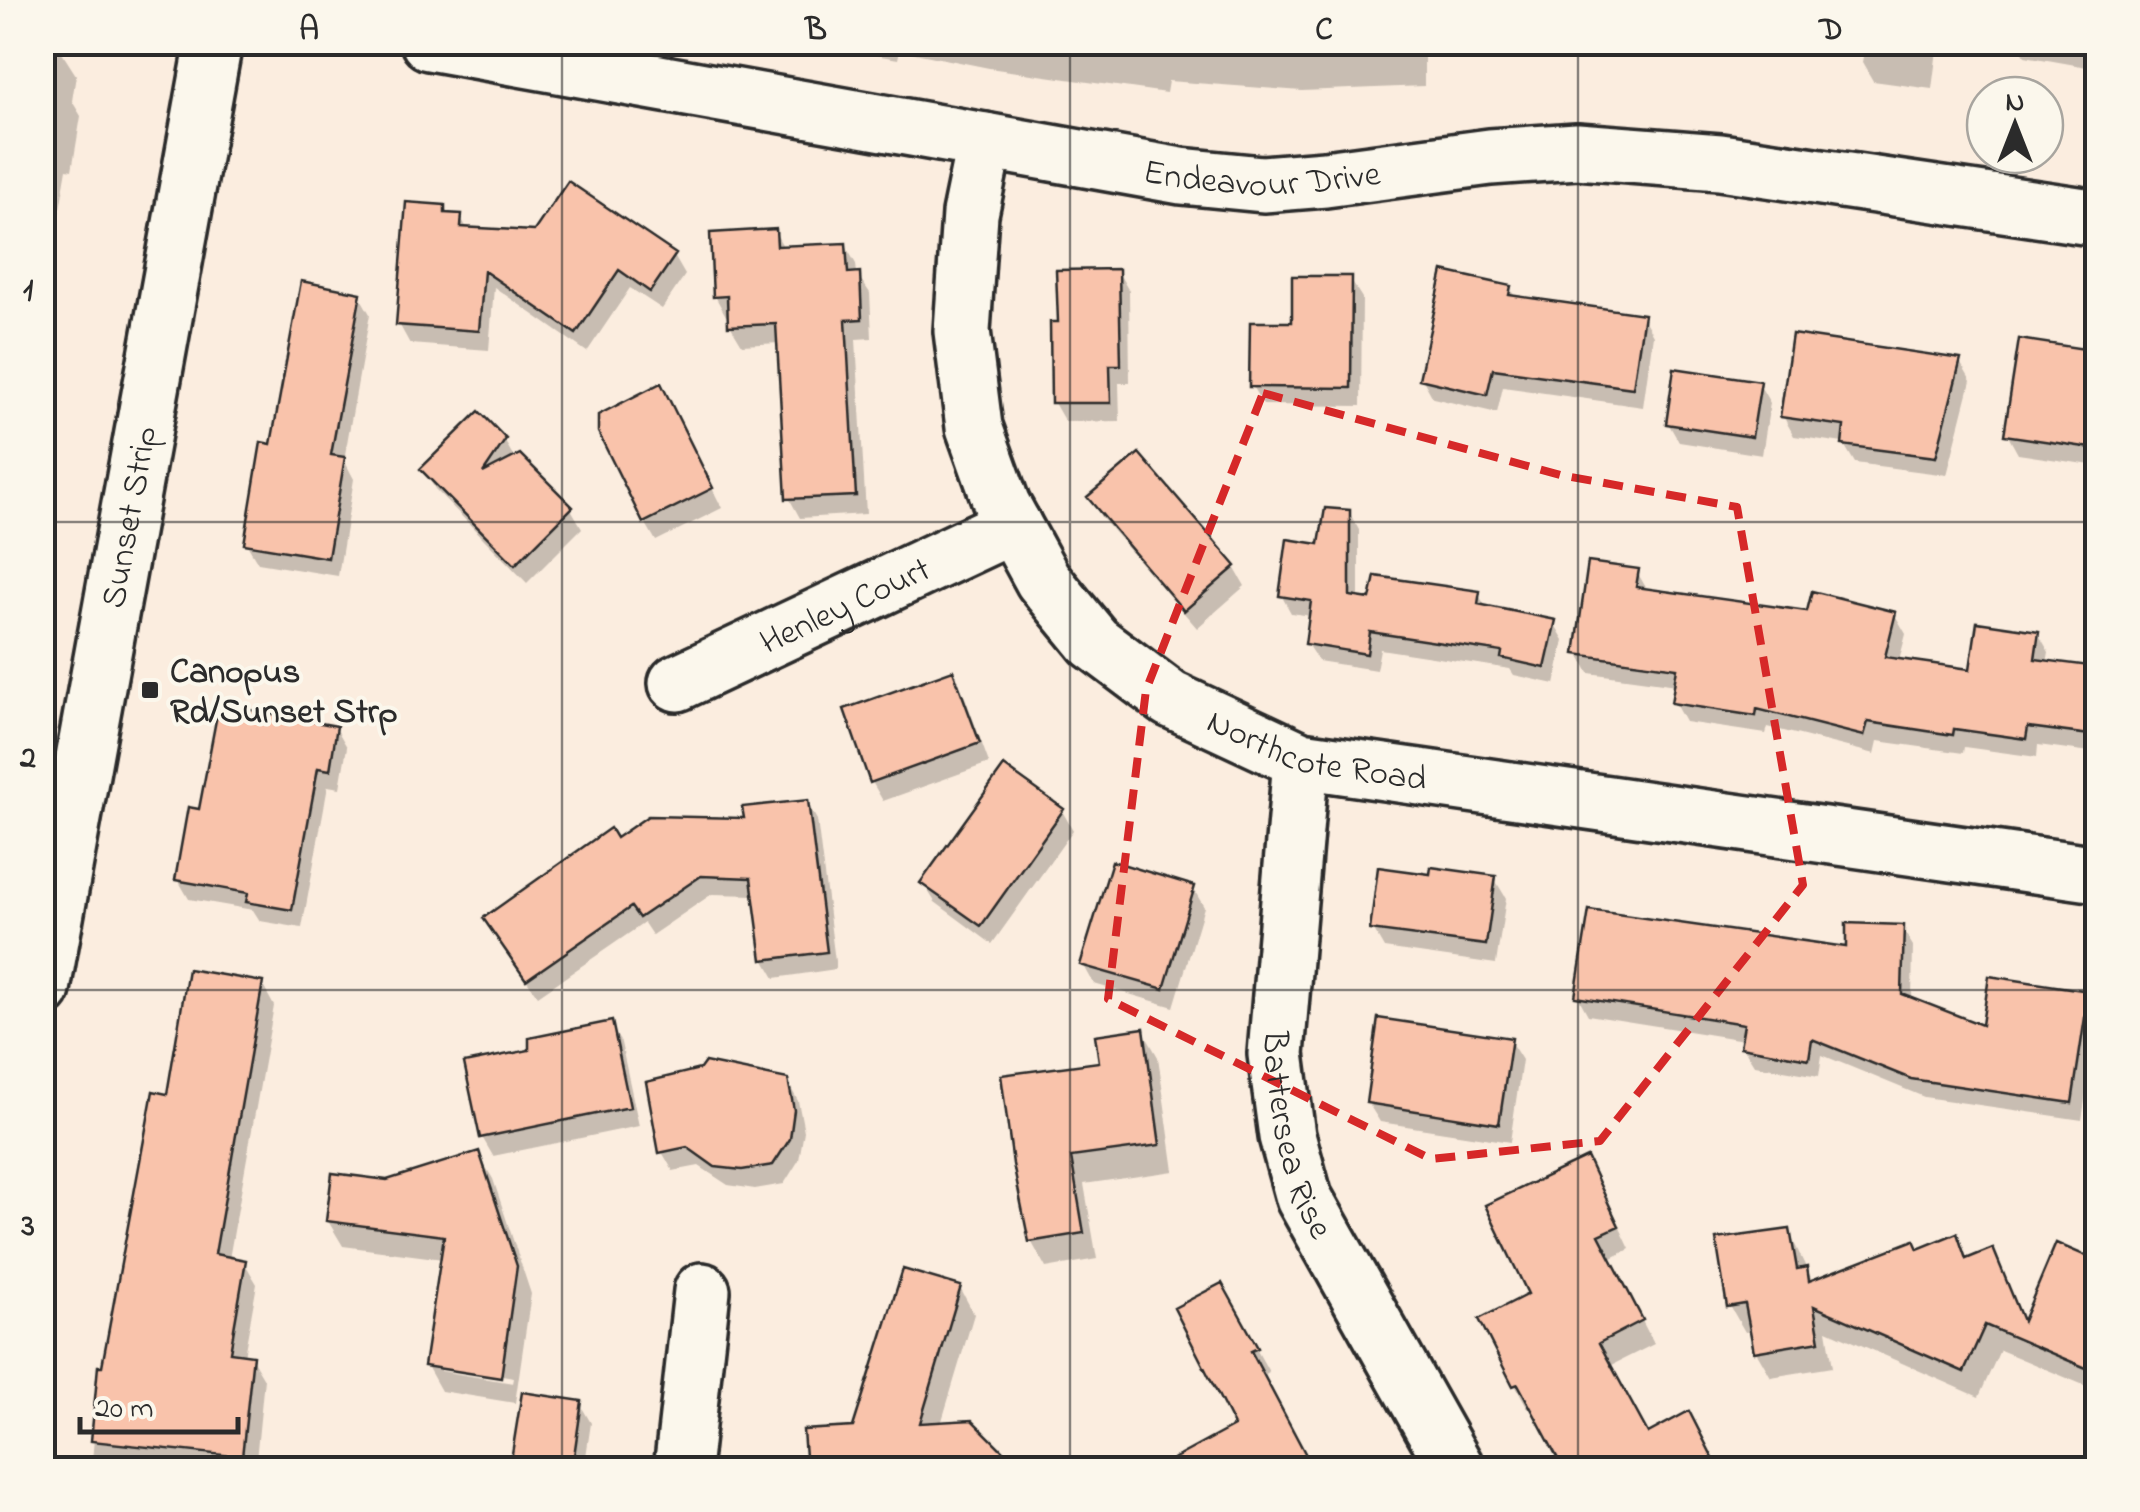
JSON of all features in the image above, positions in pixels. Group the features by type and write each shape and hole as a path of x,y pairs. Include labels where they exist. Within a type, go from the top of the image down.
{"street":[{"name":"Sunset Strip","path":"42,989 214,42"},
{"name":"Endeavour Drive","path":"430,42 1181,176 1262,184 1325,180 1490,156 1577,151 1720,162 2098,218"},
{"name":"Northcote Road","path":"985,141 970,214 962,332 974,427 1002,505 1043,580 1094,642 1170,698 1302,760 2098,874"},
{"name":"Henley Court","path":"677,683 1012,524"},
{"name":"Battersea Rise","path":"1302,760 1276,1054 1287,1136 1304,1198 1457,1470"},
{"path":"682,1470 702,1290"}],"highlighted area":[{"path":"1263,393 1560,475 1737,507 1803,885 1600,1141 1431,1159 1108,999 1146,690"}],"building":[{"path":"568,181 676,254 650,292 619,270 576,334 484,271 479,331 396,325 406,202 445,205 445,213 462,214 461,227 534,231"},
{"path":"776,229 777,246 846,243 848,273 860,272 862,319 846,320 856,496 786,499 776,324 728,326 727,296 713,297 710,233"},
{"path":"1119,269 1121,365 1110,365 1111,403 1051,403 1050,322 1058,322 1056,270"},
{"path":"1443,271 1511,286 1509,295 1644,314 1633,388 1493,369 1487,395 1419,379"},
{"path":"1292,276 1352,276 1351,388 1249,387 1250,322 1292,322"},
{"path":"301,281 361,293 331,455 345,457 328,558 244,544 261,442 271,444"},
{"path":"1792,334 1961,359 1936,457 1842,445 1844,426 1780,417"},
{"path":"2019,339 2098,351 2098,449 2004,435"},
{"path":"1674,368 1761,381 1752,437 1666,424"},
{"path":"661,383 713,488 643,523 598,432 598,415"},
{"path":"479,411 506,439 483,473 520,454 573,507 515,565 420,469"},
{"path":"1139,453 1236,566 1184,611 1087,497"},
{"path":"1325,508 1350,510 1350,596 1370,599 1375,576 1480,591 1478,604 1556,620 1545,668 1501,658 1502,652 1370,632 1367,654 1305,644 1311,601 1279,596 1287,539 1319,544"},
{"path":"1588,562 1639,569 1636,587 1807,611 1812,591 1896,612 1885,657 1970,669 1977,622 2039,631 2035,659 2098,667 2098,736 2028,727 2026,739 1954,729 1953,735 1868,722 1864,736 1757,709 1756,716 1671,703 1677,668 1575,654"},
{"path":"953,670 980,743 870,783 844,709"},
{"path":"219,704 337,726 330,770 318,768 292,910 246,902 248,893 175,880 188,807 199,809"},
{"path":"1004,766 1064,809 981,926 920,883"},
{"path":"808,800 827,952 762,960 751,878 701,876 639,918 631,907 526,980 483,918 610,828 616,838 648,816 744,818 742,807"},
{"path":"1112,861 1195,886 1164,989 1080,965"},
{"path":"1378,867 1430,874 1431,867 1496,876 1486,945 1370,930"},
{"path":"1589,910 1846,947 1846,923 1904,925 1902,994 1982,1025 1989,976 2089,991 2072,1103 1911,1079 1812,1039 1809,1059 1740,1047 1744,1024 1575,997"},
{"path":"188,969 263,982 215,1254 246,1260 230,1352 253,1355 242,1457 91,1441 98,1366 102,1366 153,1091 167,1094"},
{"path":"1378,1018 1512,1038 1499,1124 1366,1103"},
{"path":"612,1021 630,1107 480,1138 464,1063 529,1050 529,1038"},
{"path":"1144,1028 1160,1145 1071,1157 1084,1233 1029,1242 1001,1075 1099,1062 1095,1035"},
{"path":"705,1062 788,1079 794,1110 790,1139 773,1165 742,1170 715,1167 687,1147 659,1153 646,1082 700,1069"},
{"path":"479,1151 517,1266 501,1378 424,1366 444,1236 326,1221 332,1173 387,1180"},
{"path":"1587,1157 1619,1226 1599,1235 1643,1320 1599,1343 1648,1433 1689,1411 1719,1470 1564,1470 1518,1384 1513,1386 1479,1319 1528,1294 1485,1205"},
{"path":"1790,1229 1797,1269 1807,1267 1809,1281 1914,1240 1918,1249 1957,1233 1966,1259 1993,1248 2023,1321 2056,1243 2098,1261 2098,1373 1985,1325 1964,1372 1814,1306 1820,1341 1754,1352 1745,1304 1727,1307 1716,1239"},
{"path":"903,1269 961,1286 920,1423 972,1420 1022,1470 806,1470 803,1430 853,1427"},
{"path":"1222,1283 1258,1348 1251,1351 1314,1470 1153,1470 1234,1426 1174,1308"},
{"path":"522,1392 582,1401 572,1470 510,1466"}],"place":[{"name":"Canopus Rd/Sunset Strp","path":"150,690"}]}
